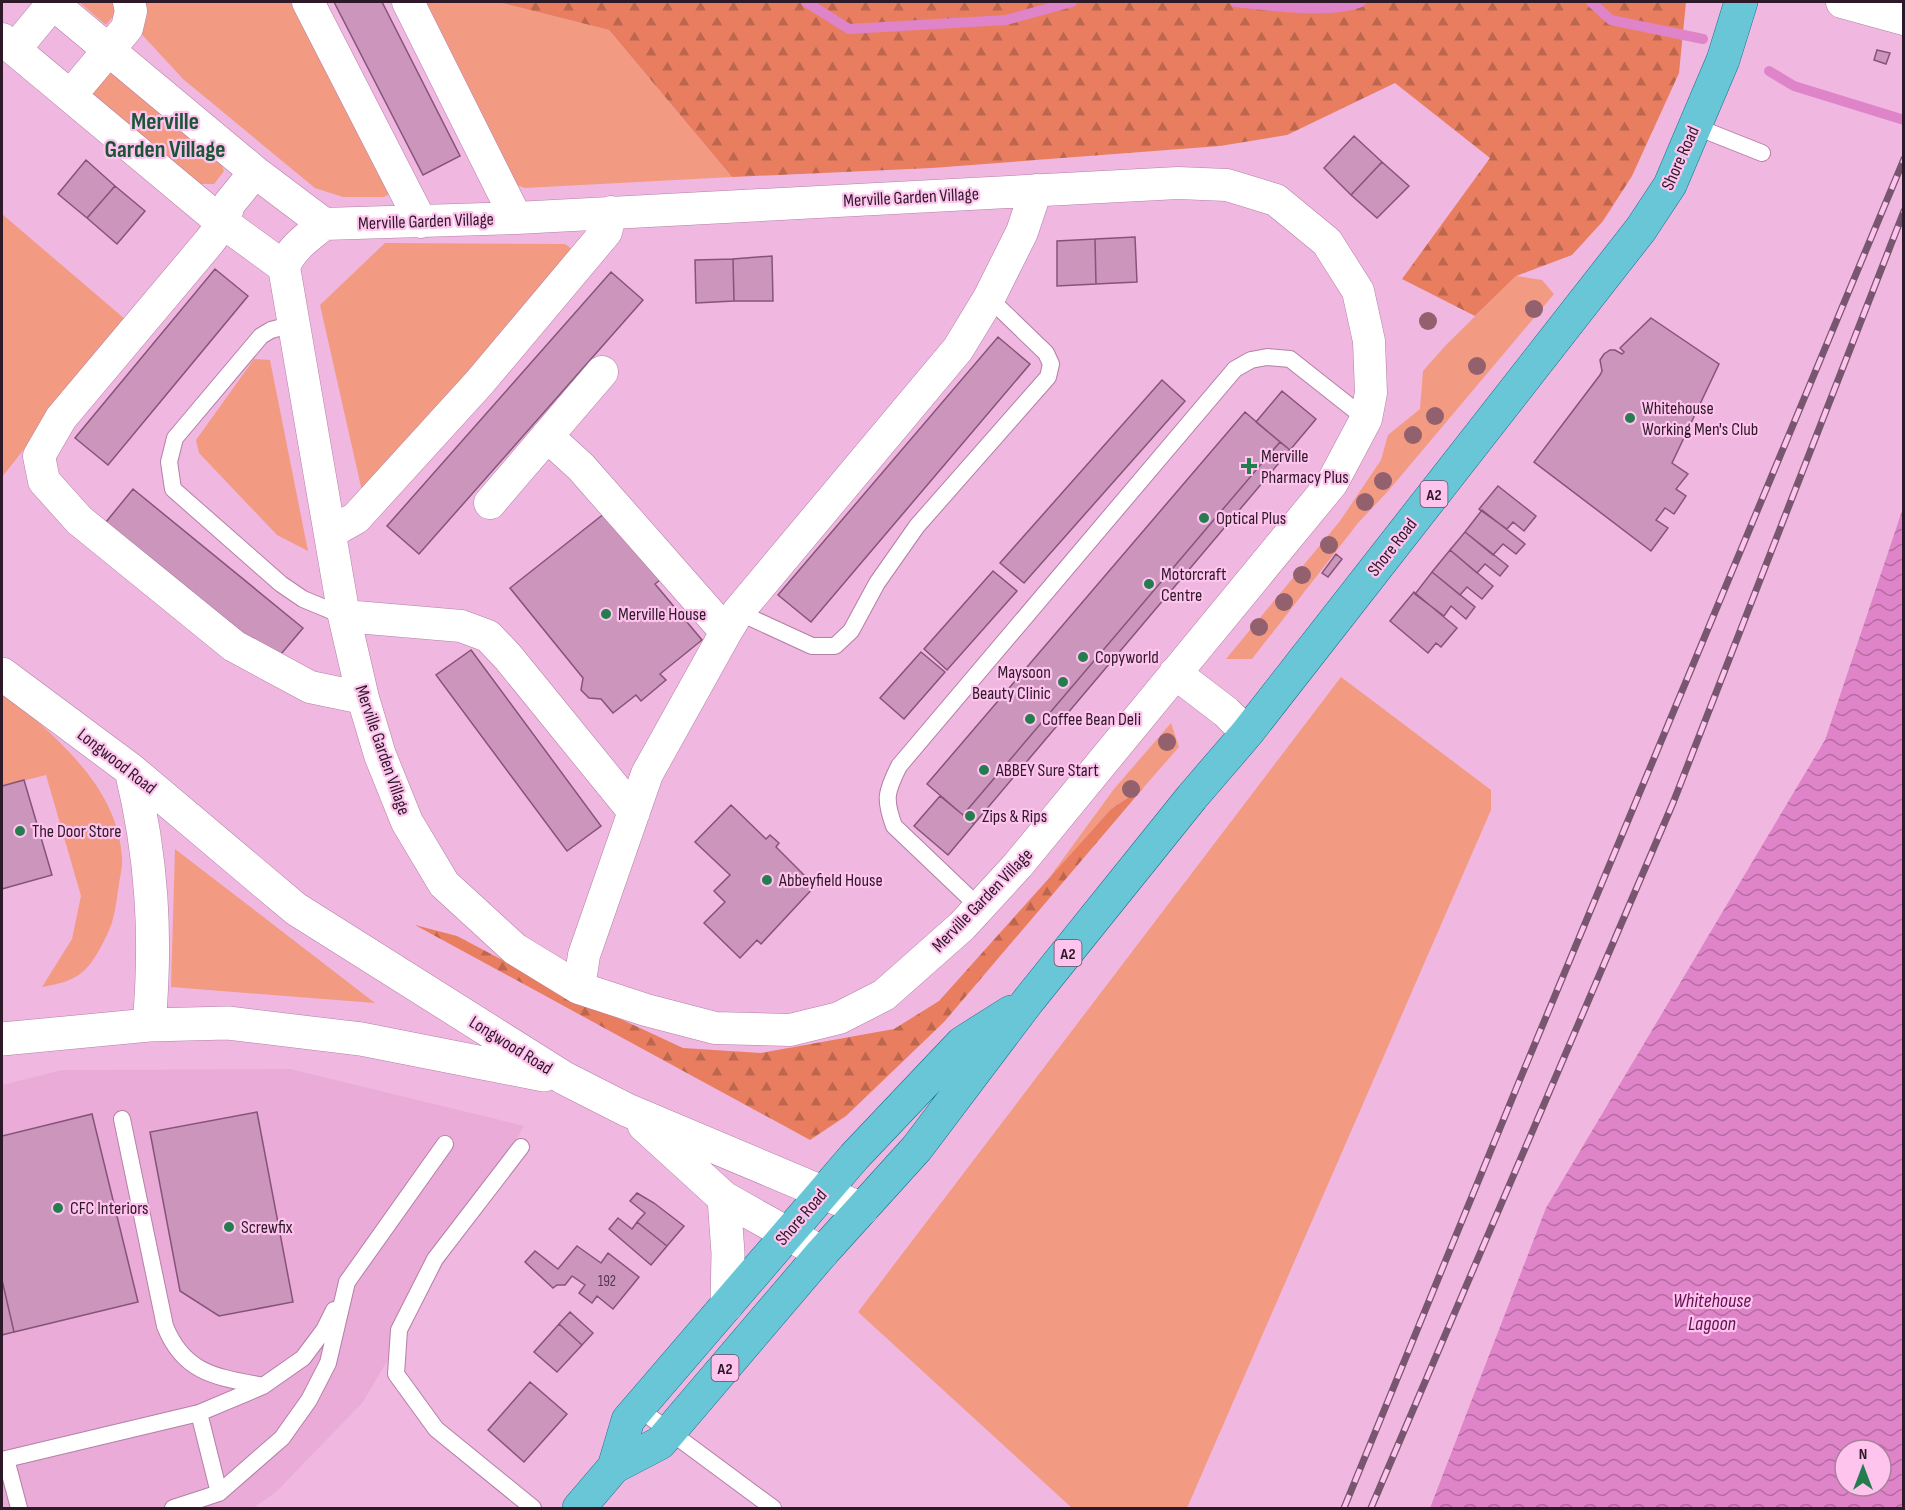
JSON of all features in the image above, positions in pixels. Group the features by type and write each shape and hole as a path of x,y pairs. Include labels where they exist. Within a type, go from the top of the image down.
{"main road":[{"name":"Shore Road","path":"579,1509 614,1467 660,1443 822,1253 917,1148 1028,1001 1171,823 1247,733 1641,229 1670,185 1727,51 1742,2"},
{"name":"Shore Road","path":"614,1467 628,1420 854,1157 962,1043 1028,1001"}],"street":[{"path":"52,2 255,171 324,224 303,240 288,256 284,267 224,222 8,44 52,2"},
{"path":"70,96 127,28 131,11 129,2"},
{"path":"308,2 421,222"},
{"path":"408,2 516,218"},
{"path":"1842,2 1904,19"},
{"path":"255,171 229,204 224,222 61,418 39,456 44,481 79,520 234,646 310,687 363,698"},
{"name":"Merville Garden Village","path":"284,267 344,616 363,698 380,755 407,822 444,884 515,948 579,988 646,1011 715,1028 790,1030 839,1017 884,995 962,926 1018,865 1332,483 1366,419 1371,393 1369,341 1358,291 1327,242 1276,200 1227,185 1178,183 516,218 324,224"},
{"path":"579,988 584,955 647,774 732,622 958,349 989,298 1022,232 1036,190"},
{"path":"331,532 356,518 479,383 606,232 611,212"},
{"path":"490,503 602,372"},
{"path":"547,436 581,467 732,622"},
{"path":"344,616 461,626 488,636 508,657 634,812"},
{"path":"1175,673 1226,712 1247,733"},
{"name":"Longwood Road","path":"2,674 131,770 296,909 564,1078"},
{"path":"131,770 141,809 149,863 153,918 149,1025"},
{"name":"Longwood Road","path":"2,1039 149,1025 228,1023 361,1039 564,1078"},
{"path":"564,1078 627,1110 862,1209"},
{"path":"627,1110 724,1198 822,1253"},
{"path":"724,1198 728,1252 727,1305"}],"lane":[{"path":"1694,126 1762,153"},
{"path":"732,622 812,646 835,646 851,631 877,583 917,526 1048,377 1051,364 1046,353 989,298"},
{"path":"294,324 271,330 261,336 175,438 169,462 173,489 282,584 303,599 344,616"},
{"path":"979,907 894,826 888,809 888,788 899,766 1235,369 1251,360 1267,357 1290,359 1366,419"},
{"path":"122,1119 165,1326 172,1344 189,1362 218,1378 263,1386"},
{"path":"19,1509 4,1459 200,1413 263,1386 303,1358 324,1330 347,1282 445,1144"},
{"path":"521,1147 435,1259 399,1330 396,1374 436,1428 533,1509"},
{"path":"173,1509 219,1493 282,1438 309,1400 328,1363 347,1282"},
{"path":"638,1408 773,1509"},
{"path":"200,1413 219,1493"}],"shaded area":[{"path":"79,2 117,2 120,8 106,25"},
{"path":"138,2 304,2 391,193 384,197 343,197 315,188 183,79 135,27"},
{"path":"415,2 498,2 609,30 732,177 525,188 514,184"},
{"path":"109,67 220,160 224,171 214,184 199,184 89,93"},
{"path":"2,214 126,320 2,477"},
{"path":"385,243 565,244 576,252 364,500 320,305"},
{"path":"1516,276 1542,280 1554,294 1389,490 1358,523 1252,659 1226,659 1340,521 1381,460 1388,435 1420,409 1423,371"},
{"path":"254,359 270,360 308,551 277,535 199,453 196,440"},
{"path":"1341,677 1491,790 1491,810 1187,1508 1072,1508 858,1312"},
{"path":"2,691 42,725 79,763 108,806 118,831 122,867 109,931 100,949 82,972 74,978 55,985 42,987 72,939 81,896 46,775 2,786"},
{"path":"1171,723 1179,747 1144,787 1111,809 1049,878 1114,789"},
{"path":"175,849 375,1003 171,987"},
{"path":"290,1069 524,1126 363,1402 276,1492 253,1508 2,1508 2,1085 62,1070"}],"green space":[{"path":"498,2 1686,2 1679,73 1632,176 1603,221 1572,255 1516,276 1475,316 1402,279 1490,158 1395,83 1287,135 1220,146 932,168 732,177 609,30"},
{"path":"1144,787 944,1022 846,1116 810,1140 415,925 457,936 569,995 683,1048 761,1053 894,1029 939,1001 1111,809"}],"water":[{"name":"Whitehouse Lagoon","path":"1903,508 1903,1508 1430,1508 1546,1208 1825,740"}],"building":[{"path":"334,2 382,2 460,156 423,175"},
{"path":"1877,50 1890,53 1886,64 1874,60"},
{"path":"1354,136 1382,162 1351,195 1324,168"},
{"path":"86,160 115,186 87,218 58,194"},
{"path":"1382,162 1409,186 1377,218 1351,195"},
{"path":"115,186 145,211 117,244 87,218"},
{"path":"1135,237 1137,282 1096,284 1095,239"},
{"path":"1095,239 1096,284 1057,286 1057,241"},
{"path":"772,256 773,301 734,301 733,259"},
{"path":"733,259 734,301 696,303 695,260"},
{"path":"215,269 248,296 108,465 75,438"},
{"path":"611,272 643,300 419,554 387,526"},
{"name":"Whitehouse Working Men's Club","path":"1651,318 1719,364 1672,463 1688,474 1676,489 1686,496 1674,514 1665,508 1656,520 1668,528 1651,551 1534,462 1600,375 1602,371 1600,360 1604,354 1615,350 1622,354 1624,352 1620,348"},
{"path":"998,337 1030,364 811,622 778,595"},
{"path":"1162,380 1185,401 1024,583 1000,563"},
{"path":"1282,391 1316,419 1290,450 1256,422"},
{"path":"1245,412 1280,442 963,815 927,784"},
{"path":"1280,442 1290,450 974,824 963,815"},
{"path":"1498,486 1536,516 1524,531 1513,522 1507,529 1479,509"},
{"path":"133,489 303,628 276,660 106,522"},
{"path":"1482,510 1525,544 1516,554 1503,544 1493,555 1465,532"},
{"name":"Merville House","path":"605,513 660,580 655,584 702,640 660,674 666,680 641,701 636,695 613,713 601,699 589,698 581,690 583,678 510,588"},
{"path":"1465,532 1508,566 1500,576 1485,564 1477,573 1450,550"},
{"path":"1450,550 1493,586 1482,599 1467,587 1460,595 1432,572"},
{"path":"1336,554 1342,559 1328,577 1322,573"},
{"path":"993,571 1017,591 947,670 924,649"},
{"path":"1432,572 1475,607 1466,619 1451,606 1444,616 1415,594"},
{"path":"1414,592 1457,628 1441,647 1436,643 1428,653 1390,621"},
{"path":"471,650 601,826 567,851 436,675"},
{"path":"921,652 945,672 904,719 880,698"},
{"name":"The Door Store","path":"24,780 52,875 2,889 2,786"},
{"path":"940,796 974,824 948,855 914,826"},
{"name":"Abbeyfield House","path":"731,805 766,839 770,835 779,843 776,847 815,886 761,944 757,940 740,958 704,923 725,902 714,891 730,875 695,842"},
{"path":"257,1112 293,1302 219,1316 180,1291 150,1132"},
{"name":"CFC Interiors","path":"92,1114 138,1302 14,1332 2,1280 2,1136"},
{"path":"637,1193 684,1226 667,1246 637,1222 645,1213 630,1201"},
{"path":"618,1218 632,1229 637,1222 667,1246 651,1265 609,1229"},
{"path":"577,1246 601,1263 608,1253 639,1277 613,1309 597,1296 592,1303 579,1293 585,1285 572,1276 565,1285 557,1285 553,1288 525,1262 535,1251 558,1269"},
{"path":"2,1280 14,1332 2,1335"},
{"path":"570,1312 593,1333 582,1345 559,1324"},
{"path":"559,1324 582,1345 557,1372 534,1352"},
{"path":"530,1382 567,1414 524,1462 488,1430"}],"waterway":[{"path":"806,2 849,29 1006,20 1072,2"},
{"path":"1235,2 1317,8 1348,6 1361,2"},
{"path":"1591,2 1611,20 1703,39"},
{"path":"1769,71 1794,86 1904,120"}],"railway":[{"path":"1344,1508 1904,159"},
{"path":"1371,1508 1673,803 1904,211"}],"place":[{"name":"Whitehouse Working Men's Club","path":"1630,418"},
{"name":"Merville Pharmacy Plus","path":"1249,466"},
{"name":"Optical Plus","path":"1204,518"},
{"name":"Motorcraft Centre","path":"1149,584"},
{"name":"Merville House","path":"606,614"},
{"name":"Copyworld","path":"1083,657"},
{"name":"Maysoon Beauty Clinic","path":"1063,682"},
{"name":"Coffee Bean Deli","path":"1030,719"},
{"name":"ABBEY Sure Start","path":"984,770"},
{"name":"Zips & Rips","path":"970,816"},
{"name":"The Door Store","path":"20,831"},
{"name":"Abbeyfield House","path":"767,880"},
{"name":"CFC Interiors","path":"58,1208"},
{"name":"Screwfix","path":"229,1227"}],"district":[{"name":"Merville Garden Village","path":"165,135"}]}
